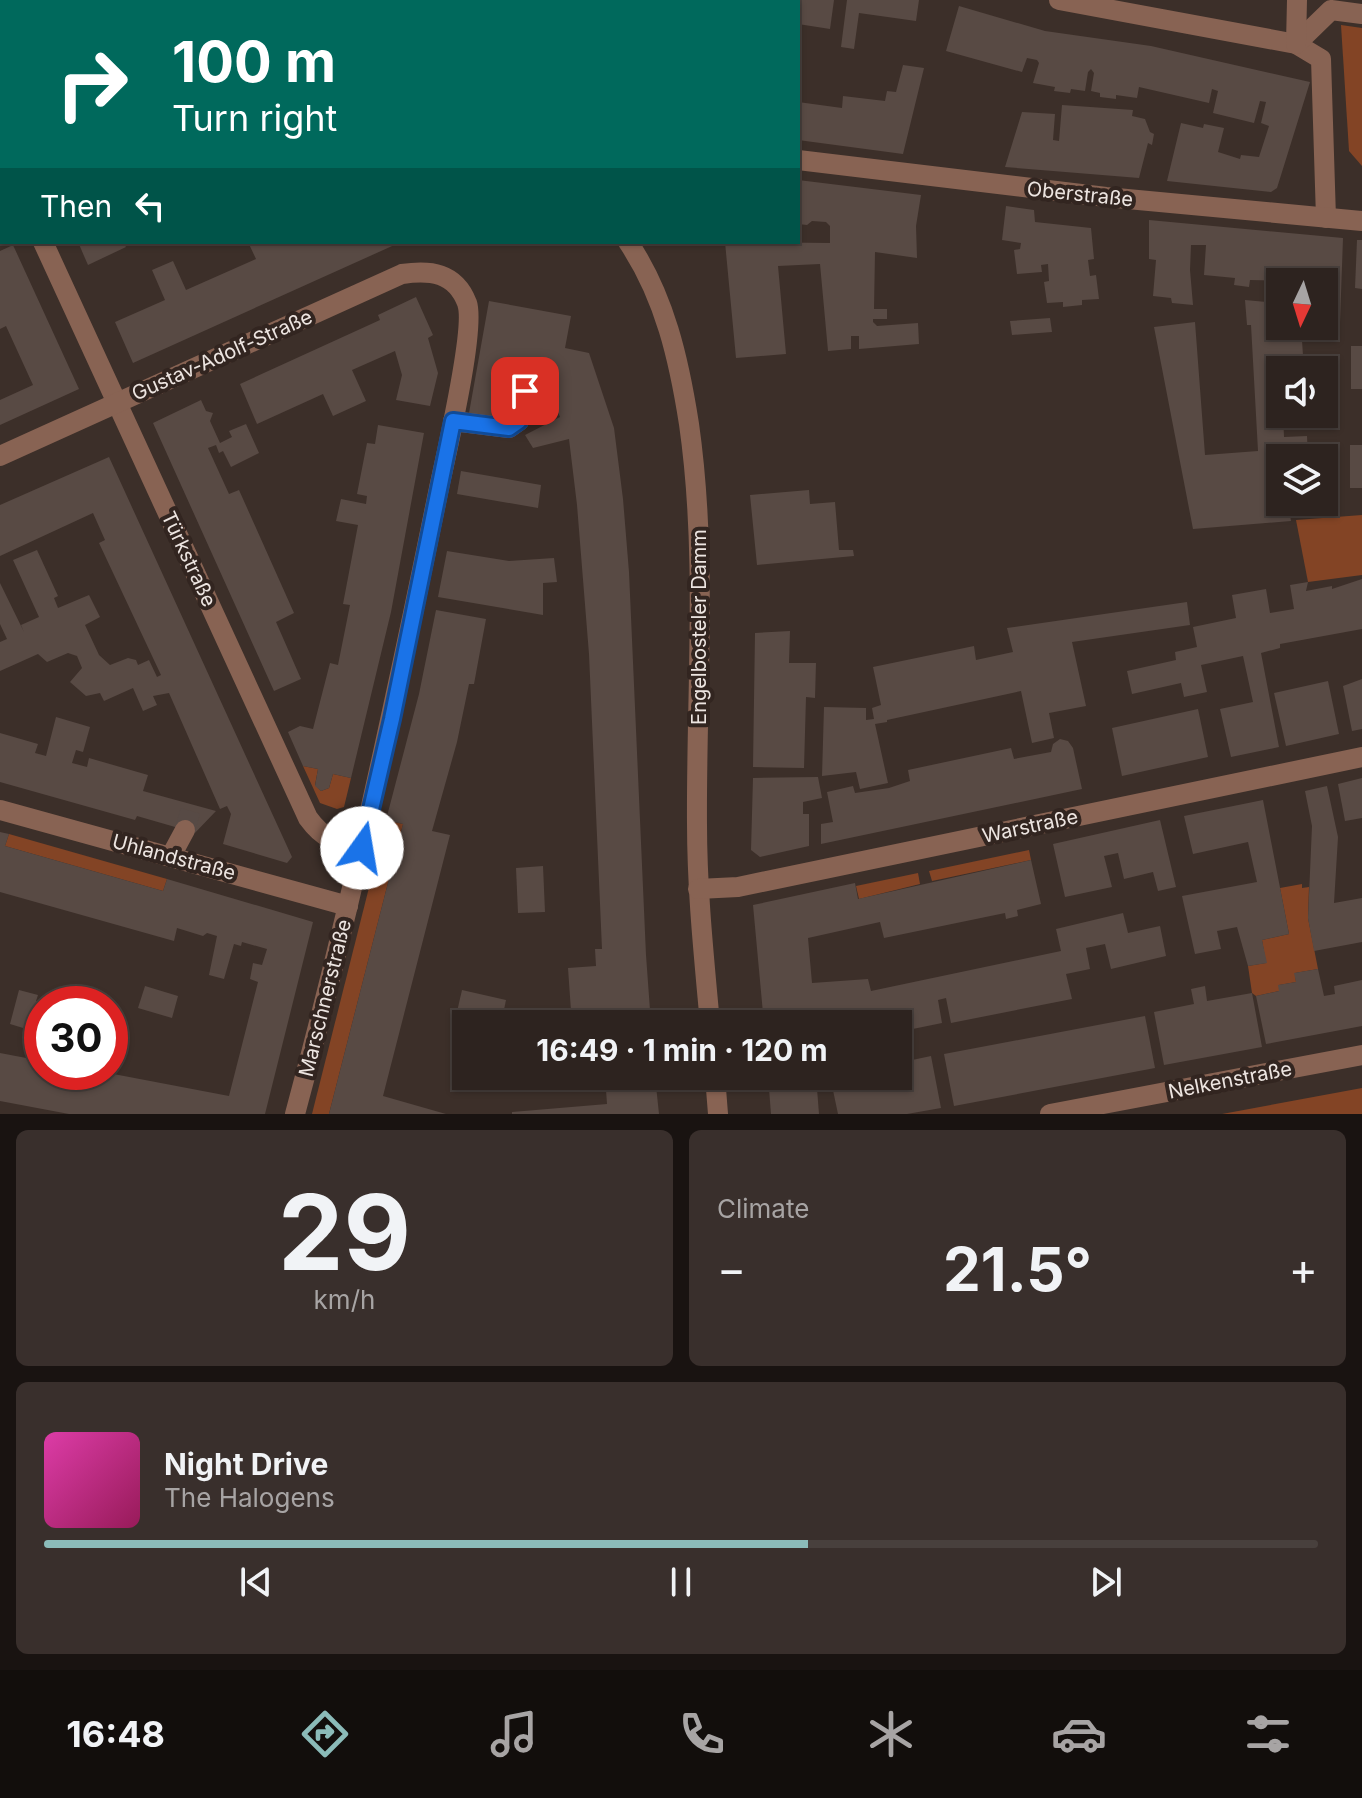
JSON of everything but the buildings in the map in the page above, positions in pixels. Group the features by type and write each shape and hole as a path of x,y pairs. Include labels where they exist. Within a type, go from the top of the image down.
{"street":[{"path":"1059,0 1296,44 1321,59 1326,218"},
{"path":"1296,44 1297,0"},
{"path":"1296,44 1331,10 1362,14"},
{"name":"Oberstraße","path":"800,160 1091,195 1362,221"},
{"name":"Türkstraße","path":"44,244 308,818 320,834 362,848"},
{"name":"Engelbosteler Damm","path":"629,244 641,261 676,349 694,465 700,539 698,889 709,1010"},
{"name":"Gustav-Adolf-Straße","path":"0,456 402,274 430,271 446,278"},
{"name":"Marschnerstraße","path":"295,1114 392,719 453,421 469,327 468,305 459,290 446,278"},
{"path":"453,421 509,428 519,421 525,391"},
{"name":"Warstraße","path":"698,889 738,887 1362,757"},
{"name":"Uhlandstraße","path":"0,810 348,906"},
{"path":"171,856 185,830"},
{"name":"Nelkenstraße","path":"1050,1114 1362,1055"},
{"path":"716,1090 718,1114"}],"shaded area":[{"path":"1341,25 1362,28 1362,166 1349,151"},
{"path":"1362,515 1362,575 1308,582 1296,520"},
{"path":"303,766 318,769 315,785 321,791 329,788 333,774 351,778 344,807 337,809 320,803"},
{"path":"386,820 403,824 329,1114 312,1114"},
{"path":"9,834 167,879 163,891 5,846"},
{"path":"1029,850 1031,860 932,881 929,871"},
{"path":"918,873 920,884 859,899 856,886"},
{"path":"1302,884 1302,888 1309,887 1308,918 1318,969 1295,973 1296,982 1279,985 1279,991 1256,996 1252,993 1248,966 1266,963 1262,940 1289,934 1280,888"},
{"path":"1362,1088 1362,1114 1222,1114"}],"tunnel":[{"path":"185,830 192,805"}],"route":[{"path":"362,848 392,719 453,421 509,428 519,421 525,391"}]}
